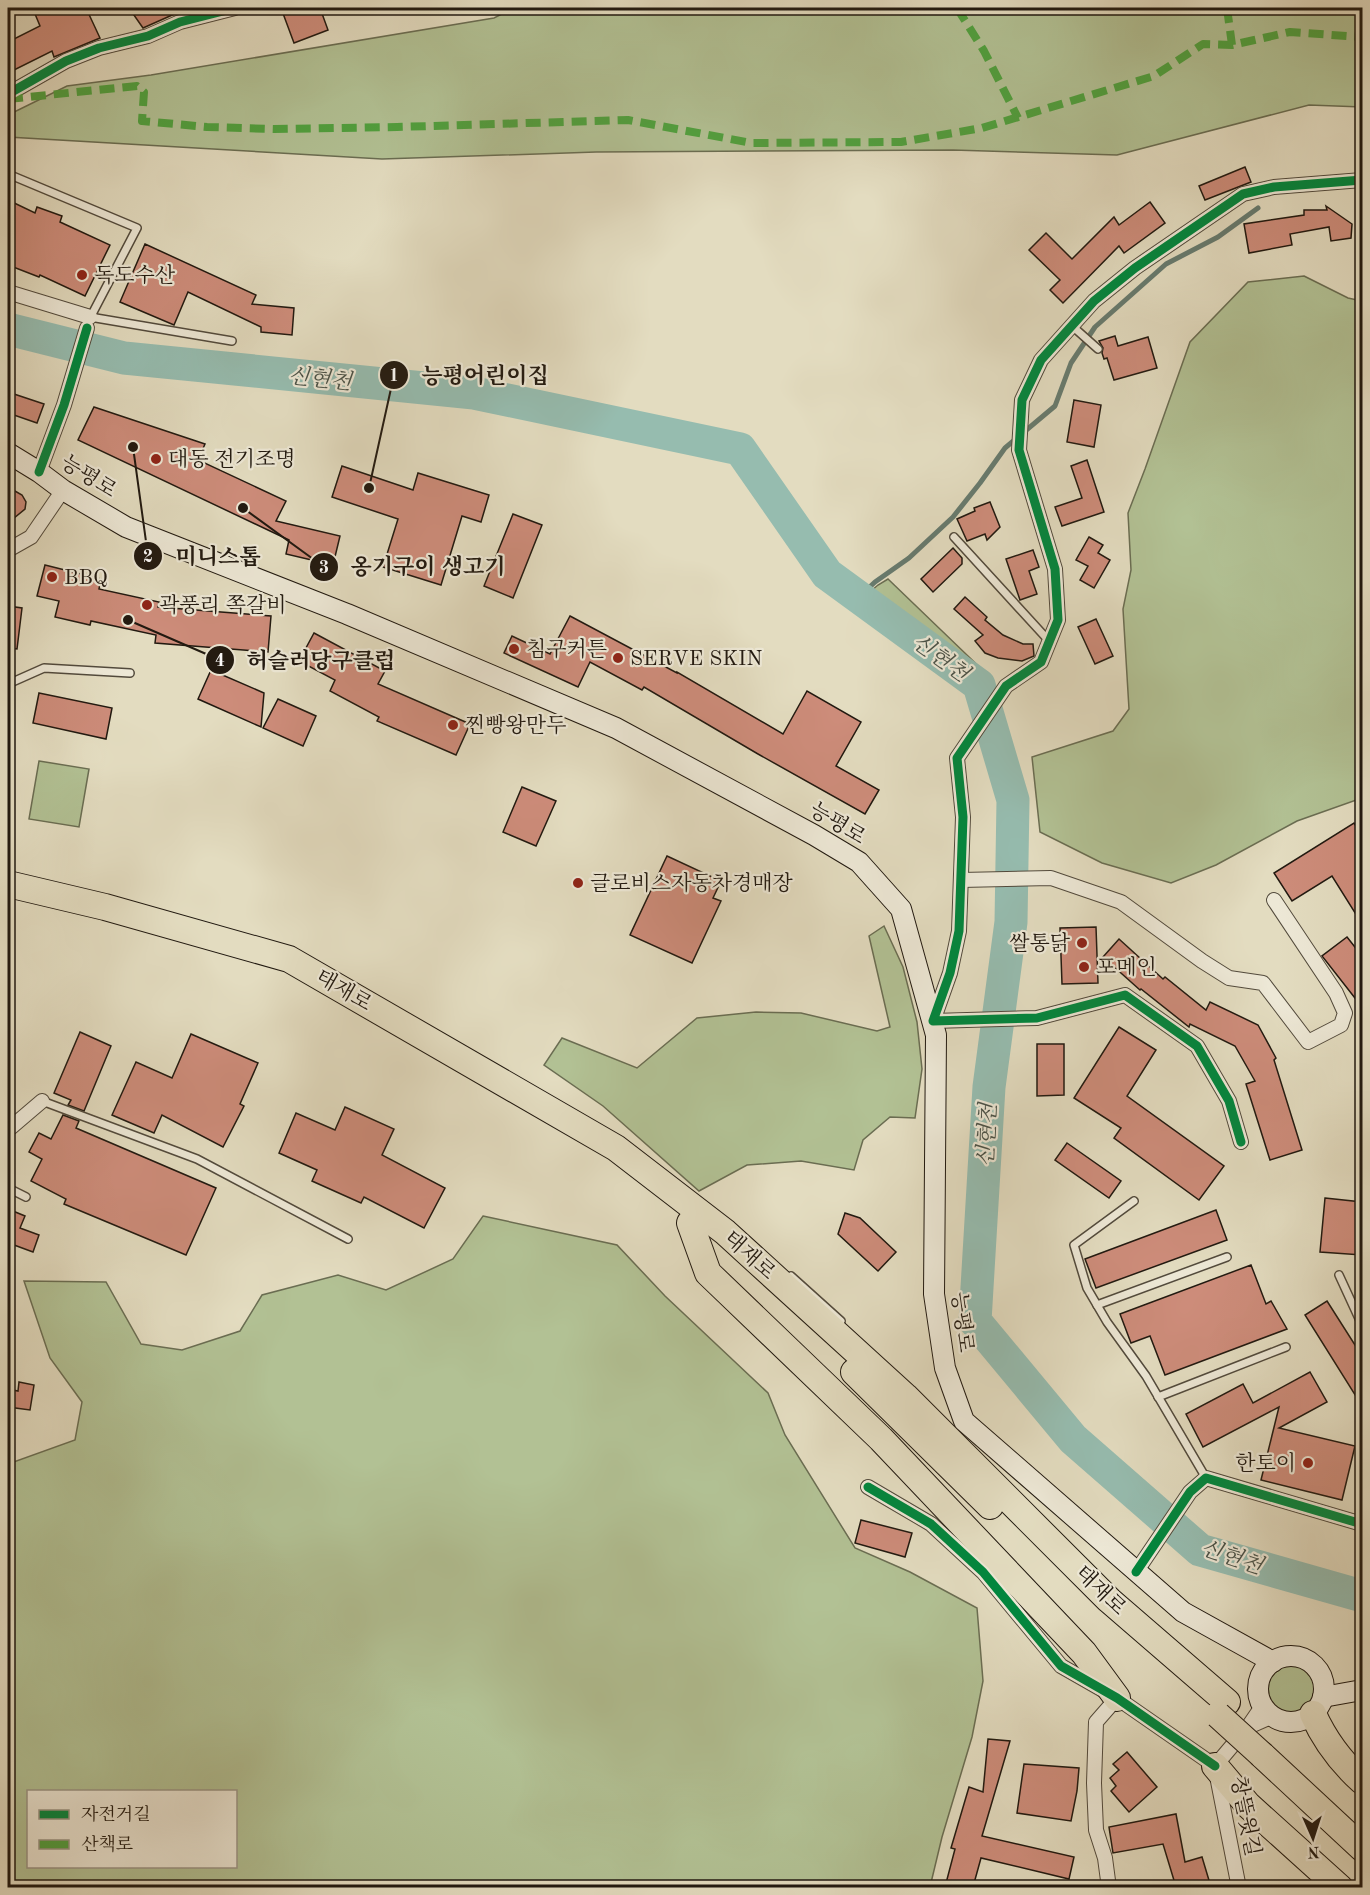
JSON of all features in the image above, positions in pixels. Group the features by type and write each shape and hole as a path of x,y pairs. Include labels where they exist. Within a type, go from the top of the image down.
{"highway":[{"name":"태재로","path":"8,884 105,907 290,959 616,1148 694,1217 891,1407 1100,1614 1222,1708"},
{"name":"태재로","path":"8,896 101,918 287,974 448,1065 603,1158 694,1217 725,1232 881,1369 1109,1600 1222,1708"},
{"path":"694,1217 708,1273 881,1439 1084,1653 1118,1698"},
{"path":"1320,1698 1327,1743 1362,1780"},
{"path":"1222,1708 1263,1729 1362,1830"},
{"path":"1263,1729 1362,1848"},
{"path":"1215,1766 1248,1805 1340,1887"}],"main road":[{"name":"능평로","path":"8,453 63,490 126,527 347,614 616,728 814,835 859,862 901,909 936,1035 934,1294 945,1368 964,1421 1183,1612 1243,1644 1269,1667"},
{"path":"1283,1658 1304,1659 1313,1665 1320,1673 1320,1698 1304,1720 1282,1721 1263,1729 1258,1689 1269,1667 1283,1658"},
{"path":"1320,1698 1362,1689"}],"street":[{"path":"8,94 66,61 99,48 148,36 180,22 235,8"},
{"path":"1240,1142 1229,1101 1197,1046 1125,995 1037,1017 933,1021 952,963 959,931 963,817 957,758 1006,686 1041,662 1058,621 1055,569 1019,450 1022,399 1041,360 1095,301 1135,268 1243,194 1274,187 1362,180"},
{"path":"8,292 89,322 64,405 39,472"},
{"path":"8,550 31,537 63,490"},
{"path":"961,880 1051,878 1121,902 1229,978 1263,982 1308,1042 1341,1025 1346,1013 1336,993 1274,900"},
{"path":"8,1130 42,1101"},
{"path":"1136,1572 1190,1492 1206,1478 1362,1524"},
{"path":"868,1487 931,1524 983,1572 1061,1666 1118,1698 1215,1766"},
{"path":"1109,1887 1105,1858 1096,1830 1094,1783 1096,1722 1118,1698"},
{"name":"창뜰윗길","path":"1239,1887 1215,1766 1263,1729"}],"lane":[{"path":"8,174 137,228 89,322 232,342"},
{"path":"1071,325 1098,349"},
{"path":"954,537 1050,642"},
{"path":"8,684 44,668 130,673"},
{"path":"42,1101 197,1159 348,1239"},
{"path":"8,1188 26,1197"},
{"path":"1134,1201 1074,1245 1087,1288 1158,1397 1206,1478"},
{"path":"694,1217 749,1241"},
{"path":"1097,1305 1227,1257"},
{"path":"782,1268 848,1328"},
{"path":"1339,1275 1362,1325"},
{"path":"1158,1397 1286,1347"}],"green space":[{"path":"514,8 1362,8 1362,107 1309,105 1117,155 953,150 596,152 382,159 8,137 8,115 67,86 151,75 494,18"},
{"path":"1304,276 1348,298 1362,301 1362,798 1297,821 1216,865 1171,883 1102,863 1040,832 1032,757 1113,731 1129,709 1123,609 1131,570 1128,513 1190,342 1248,282"},
{"path":"888,579 993,680 987,689 864,597"},
{"path":"39,761 89,769 79,827 29,819"},
{"path":"884,926 903,967 917,1022 922,1069 915,1118 890,1117 863,1140 854,1170 801,1161 747,1165 699,1191 603,1106 544,1065 562,1038 637,1068 697,1018 756,1012 801,1013 877,1031 890,1027 869,936"},
{"path":"483,1216 617,1245 665,1296 768,1393 785,1435 855,1548 910,1572 977,1608 983,1681 972,1737 942,1837 930,1887 8,1887 8,1464 75,1440 82,1402 50,1358 24,1281 106,1282 141,1344 182,1350 240,1331 262,1295 338,1275 386,1290 453,1259"},
{"path":"1291,1665 1308,1672 1315,1689 1308,1706 1291,1713 1274,1706 1267,1689 1274,1672"}],"building":[{"path":"50,8 86,8 100,38 54,57 52,51 8,73 8,42 40,26 35,14"},
{"path":"129,8 188,8 143,28"},
{"path":"281,8 320,8 328,30 294,43"},
{"path":"1245,167 1251,182 1205,200 1199,186"},
{"path":"8,200 35,213 37,207 62,216 60,222 110,245 85,296 40,275 39,277 8,265"},
{"path":"1150,202 1165,223 1124,253 1119,246 1063,303 1050,290 1060,280 1029,250 1046,233 1072,259 1114,217 1119,225"},
{"path":"1326,206 1352,224 1351,238 1331,241 1329,227 1290,234 1292,245 1249,253 1244,224 1304,215 1304,210 1327,210"},
{"path":"145,244 256,295 252,304 294,308 292,335 261,332 261,327 188,292 174,325 120,302"},
{"path":"1115,336 1118,346 1148,337 1157,368 1114,380 1099,341"},
{"path":"8,392 44,404 37,423 8,413"},
{"path":"1074,400 1101,405 1094,447 1067,442"},
{"path":"94,407 205,444 198,460 286,501 276,521 340,536 333,565 286,554 289,540 78,440"},
{"path":"1087,460 1104,512 1062,526 1055,507 1082,498 1071,466"},
{"path":"342,466 413,490 418,473 489,495 481,522 462,516 441,585 383,567 398,519 332,497"},
{"path":"8,487 22,495 26,502 25,509 8,523"},
{"path":"990,502 1000,527 987,540 985,534 967,541 957,519 975,511 974,508"},
{"path":"513,514 542,525 513,598 484,586"},
{"path":"1089,537 1103,545 1098,553 1110,560 1094,588 1080,580 1088,566 1076,560"},
{"path":"953,548 962,558 962,564 933,592 921,579"},
{"path":"1033,550 1039,567 1029,571 1037,594 1020,600 1006,559"},
{"path":"45,565 101,579 99,589 159,602 158,607 271,616 268,652 155,643 156,635 91,621 90,625 55,617 59,601 37,596"},
{"path":"965,597 987,617 985,620 1003,635 1023,644 1033,644 1034,656 1022,661 998,658 985,653 975,641 983,635 954,609"},
{"path":"8,606 22,608 17,649 8,648"},
{"path":"570,616 677,672 783,734 807,691 861,722 836,766 879,790 865,814 644,687 642,690 590,662 578,687 504,653 512,636 550,654"},
{"path":"1096,619 1113,656 1095,664 1078,627"},
{"path":"314,633 385,671 378,684 470,724 456,755 377,721 379,717 330,691 335,680 299,661"},
{"path":"211,670 264,693 261,727 198,699"},
{"path":"39,693 112,708 106,739 33,723"},
{"path":"278,699 316,716 303,746 263,728"},
{"path":"522,787 556,801 536,846 503,832"},
{"path":"1354,823 1362,837 1362,924 1332,876 1292,901 1274,873"},
{"path":"667,856 721,881 713,898 721,901 692,963 630,935"},
{"path":"1096,927 1098,983 1062,984 1060,928"},
{"path":"1347,937 1362,956 1362,1007 1322,956"},
{"path":"1119,939 1163,979 1165,977 1206,1010 1210,1002 1258,1025 1276,1058 1274,1060 1302,1150 1270,1160 1246,1084 1255,1081 1235,1046 1190,1024 1189,1027 1140,990 1103,957"},
{"path":"1119,1027 1156,1050 1127,1096 1224,1166 1199,1200 1114,1138 1121,1128 1074,1098"},
{"path":"80,1032 111,1046 84,1111 68,1105 71,1100 54,1093"},
{"path":"191,1034 258,1063 240,1104 244,1106 223,1147 162,1115 154,1133 112,1115 136,1062 172,1078"},
{"path":"1037,1044 1064,1044 1064,1095 1037,1096"},
{"path":"345,1107 394,1129 382,1155 445,1188 424,1228 364,1197 361,1203 312,1181 317,1170 279,1153 296,1113 335,1130"},
{"path":"63,1115 79,1121 76,1128 216,1188 186,1255 64,1204 66,1199 31,1181 42,1159 29,1152 39,1133 51,1139"},
{"path":"1067,1143 1121,1181 1109,1198 1055,1160"},
{"path":"1325,1198 1362,1202 1362,1255 1320,1252"},
{"path":"8,1209 25,1216 20,1228 39,1235 33,1252 14,1245 8,1258"},
{"path":"1216,1210 1227,1240 1096,1288 1085,1259"},
{"path":"845,1213 860,1218 896,1252 878,1271 838,1234"},
{"path":"1251,1265 1266,1304 1271,1301 1287,1329 1165,1375 1150,1336 1131,1343 1120,1314"},
{"path":"1327,1301 1362,1356 1362,1406 1305,1315"},
{"path":"1310,1372 1327,1402 1279,1428 1355,1446 1342,1500 1261,1480 1279,1407 1203,1447 1186,1414 1243,1384 1253,1403"},
{"path":"19,1382 34,1385 30,1410 8,1407 8,1389 18,1391"},
{"path":"861,1520 912,1533 905,1557 855,1543"},
{"path":"988,1739 1010,1741 982,1836 1074,1857 1069,1879 981,1858 973,1887 945,1887 955,1849 951,1848 969,1787 983,1792"},
{"path":"1127,1752 1157,1787 1129,1812 1111,1791 1116,1786 1110,1778 1119,1770 1113,1764"},
{"path":"1024,1764 1079,1768 1071,1821 1017,1813"},
{"path":"1176,1814 1185,1862 1202,1857 1211,1887 1176,1887 1163,1844 1113,1853 1109,1827"}],"waterway":[{"path":"859,597 875,582 909,558 953,517 1005,448 1055,406 1071,363 1095,327 1166,264 1218,237 1258,208"},
{"name":"신현천","path":"8,329 124,358 474,393 740,449 827,574 979,685 1013,800 1011,922 989,1087 975,1321 1073,1439 1200,1550 1362,1596"}],"marked path":[{"path":"957,8 984,51 1018,118"},
{"path":"1227,8 1232,45"},
{"path":"8,99 137,86 144,92 142,121 207,127 274,129 397,127 628,120 752,143 901,142 982,128 1154,76 1203,44 1232,45 1290,32 1362,37"}],"cycle path":[{"path":"8,94 66,61 99,48 148,36 180,22 235,8"},
{"path":"1241,1142 1229,1101 1197,1046 1125,995 1037,1018 933,1021 950,973 959,931 963,817 957,758 1006,686 1041,662 1058,620 1055,569 1019,450 1022,400 1041,360 1094,301 1135,268 1243,194 1274,187 1362,180"},
{"path":"39,472 64,405 87,328"},
{"path":"1136,1572 1190,1492 1206,1478 1362,1524"},
{"path":"868,1487 931,1524 983,1572 1061,1666 1117,1698 1215,1766"}],"place":[{"name":"독도수산","path":"82,275"},
{"name":"미니스톱","path":"133,447"},
{"name":"대동 전기조명","path":"156,459"},
{"name":"능평어린이집","path":"369,488"},
{"name":"옹기구이 생고기","path":"243,508"},
{"name":"BBQ","path":"52,577"},
{"name":"곽풍리 쪽갈비","path":"147,605"},
{"name":"허슬러당구클럽","path":"128,620"},
{"name":"침구커튼","path":"514,649"},
{"name":"SERVE SKIN","path":"618,658"},
{"name":"찐빵왕만두","path":"453,725"},
{"name":"글로비스자동차경매장","path":"578,883"},
{"name":"쌀통닭","path":"1082,943"},
{"name":"포메인","path":"1084,967"},
{"name":"한토이","path":"1308,1463"}]}
